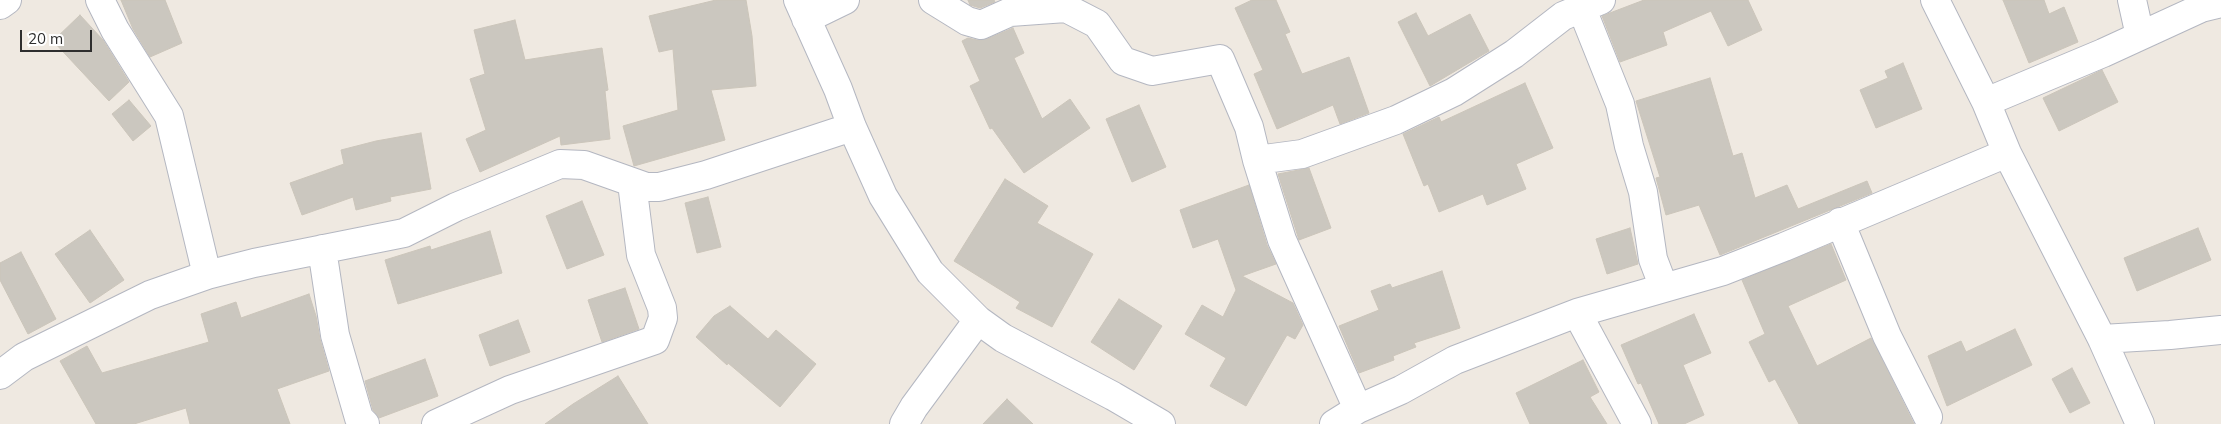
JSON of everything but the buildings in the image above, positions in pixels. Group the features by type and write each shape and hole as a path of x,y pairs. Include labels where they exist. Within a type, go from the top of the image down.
{"street":[{"path":"0,5 7,0"},
{"path":"100,0 115,30 169,116 207,275"},
{"path":"845,0 802,9 883,196 930,272 978,320 1002,338 1161,424"},
{"path":"933,0 968,21 981,25 1010,12 1066,8 1097,24 1123,61 1152,71 1220,59 1249,127 1257,160 1282,240 1358,409"},
{"path":"1935,0 1986,102 2007,153 2102,339 2140,424"},
{"path":"2132,0 2140,36"},
{"path":"1986,102 2140,36 2200,8 2221,3"},
{"path":"1257,160 1302,154 1396,120 1454,92 1514,54 1577,6 1620,104 1629,146 1643,192 1653,259 1664,288"},
{"path":"0,375 24,357 150,295 207,275 404,233 456,207 560,164 584,165 632,183 646,187 659,187 706,175 852,127"},
{"path":"1334,424 1358,409 1401,390 1455,360 1577,313 1723,271 2007,153"},
{"path":"436,424 510,390 656,340 663,318 662,308 641,255 632,183"},
{"path":"1840,222 1888,336 1928,417"},
{"path":"322,249 335,335 359,418 365,424"},
{"path":"1577,313 1637,424"},
{"path":"904,424 978,320"},
{"path":"2102,339 2221,330"}]}
